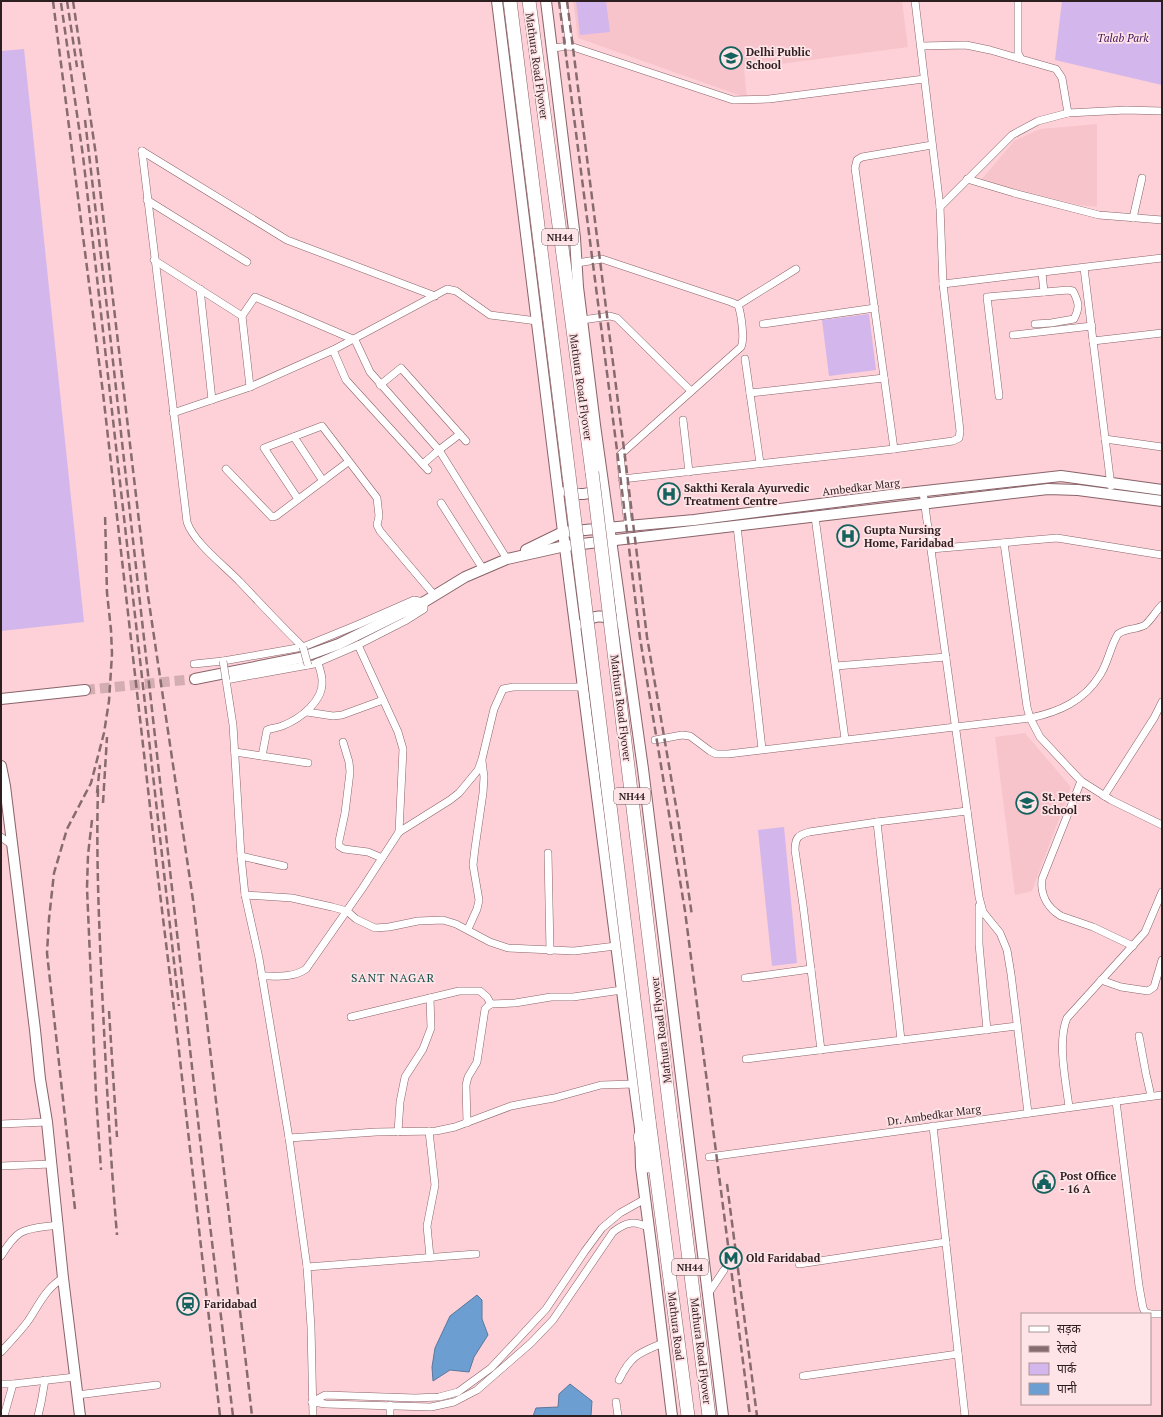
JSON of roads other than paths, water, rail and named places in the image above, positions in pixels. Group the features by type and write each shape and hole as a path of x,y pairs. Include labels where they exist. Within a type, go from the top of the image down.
{"highway":[{"name":"Mathura Road Flyover","path":"510,1 661,1212"},
{"name":"Mathura Road Flyover","path":"529,1 592,472 671,1119 710,1416"},
{"path":"640,1136 661,1212"},
{"name":"Mathura Road","path":"661,1212 688,1416"}],"main road":[{"path":"497,1 634,1084 640,1136 640,1167 672,1416"},
{"path":"546,1 576,238 582,320 602,478 610,527"},
{"path":"595,425 602,444 611,541 643,769 723,1416"},
{"name":"Ambedkar Marg","path":"509,558 563,532 694,520 1062,476 1162,490"},
{"path":"557,483 566,491 577,494 587,493 597,488 602,478"},
{"path":"195,679 300,658 316,653 339,644 424,602 465,577 483,569 509,558 565,546 925,503 1048,490 1078,490 1162,500"},
{"path":"576,630 589,618 598,616 607,617 622,625"},
{"path":"1,700 85,690"},
{"path":"1,766 6,786 40,1079 47,1122 63,1278 80,1416"}],"street":[{"path":"563,1 570,46"},
{"path":"622,479 894,449 959,438 960,431 943,284 940,207 915,1"},
{"path":"1018,1 1018,54 1021,59"},
{"path":"921,46 966,45 1056,69 1062,78 1068,113"},
{"path":"552,48 570,46 733,100 769,99 924,79"},
{"path":"940,207 1012,135 1038,121 1068,113 1126,110 1162,111"},
{"path":"894,449 855,168 857,160 862,156 932,145"},
{"path":"308,665 303,647 198,540 190,530 187,522 154,260 142,151 288,240 435,296"},
{"path":"1133,218 1142,178"},
{"path":"967,179 1099,215 1162,220"},
{"path":"147,200 247,262"},
{"path":"577,263 602,258 738,305"},
{"path":"943,284 1162,258"},
{"path":"154,260 242,316"},
{"path":"1084,268 1112,494"},
{"path":"738,305 796,269"},
{"path":"1042,273 1044,292"},
{"path":"200,289 212,400"},
{"path":"173,413 250,387 333,350 355,340 447,289 456,291 490,315 537,321"},
{"path":"999,396 987,297 1068,290 1073,291 1077,300 1078,309 1074,319 1035,324"},
{"path":"250,387 242,316 255,297 355,340 370,372 439,450 509,558"},
{"path":"628,526 620,455 742,344 740,311 738,305"},
{"path":"764,324 875,308"},
{"path":"582,320 610,316 616,318 691,391"},
{"path":"1013,335 1092,326"},
{"path":"1093,341 1162,333"},
{"path":"333,350 346,380 428,470"},
{"path":"745,359 760,463"},
{"path":"380,385 401,368 466,441"},
{"path":"750,393 884,378"},
{"path":"683,420 689,472"},
{"path":"298,500 264,448 322,426 377,498 379,516 377,525 380,531 435,596"},
{"path":"423,464 460,434"},
{"path":"294,437 323,480"},
{"path":"1105,439 1162,447"},
{"path":"226,469 272,517 276,516 348,462"},
{"path":"923,492 979,898 979,944 987,1030"},
{"path":"441,503 483,569"},
{"path":"815,517 845,739"},
{"path":"737,526 762,749"},
{"path":"931,549 1057,538 1162,555"},
{"path":"1004,543 1030,718 1040,737 1081,781 1104,796 1137,814 1162,825"},
{"path":"194,664 223,661 303,647 414,600 424,602 424,609 405,622 358,645 318,662 226,680"},
{"path":"655,740 682,735 690,736 716,754 1030,718 1050,714 1078,699 1092,686 1101,674 1118,634 1122,631 1139,628 1146,624 1162,605"},
{"path":"358,645 398,732 403,749 399,832"},
{"path":"836,666 946,657"},
{"path":"223,661 233,725 241,856 246,895 260,958 289,1138 307,1267 311,1327 313,1416"},
{"path":"262,756 267,730 287,724 307,712 320,694 322,681 318,662"},
{"path":"262,976 291,975 300,973 306,969 347,911 399,832 459,793 478,770 494,709 503,689 508,687 583,687"},
{"path":"307,712 333,716 342,715 383,700"},
{"path":"1104,796 1154,718 1162,702"},
{"path":"343,742 350,772 339,846 344,849 368,852 382,858"},
{"path":"235,752 308,763"},
{"path":"468,929 477,909 479,900 473,865 483,794 484,777 482,759"},
{"path":"1081,781 1042,879 1041,886 1043,894 1054,912 1113,936 1133,946"},
{"path":"821,1050 795,842 798,837 809,832 967,811"},
{"path":"877,822 901,1040"},
{"path":"1,838 12,845"},
{"path":"548,853 550,950"},
{"path":"241,856 284,866"},
{"path":"1069,1107 1063,1055 1064,1026 1067,1018 1145,932 1162,892"},
{"path":"246,895 292,898 347,911 356,919 375,928 389,927 418,921 443,920 468,929 490,942 508,948 574,951 616,946"},
{"path":"979,898 983,912 1000,933 1007,950 1028,1113"},
{"path":"1101,980 1121,987 1148,991 1154,988 1162,960"},
{"path":"745,978 811,969"},
{"path":"467,1123 466,1085 468,1077 477,1062 486,1009 488,1006 491,1004 516,1003 551,997 573,997 622,990"},
{"path":"351,1017 458,991 480,991 487,996 491,1004"},
{"path":"398,1132 400,1102 405,1077 423,1049 431,1028 430,998"},
{"path":"746,1059 1017,1026"},
{"path":"1140,1036 1151,1096"},
{"path":"289,1138 376,1132 429,1131 455,1127 511,1106 554,1098 601,1085 634,1084"},
{"name":"Dr. Ambedkar Marg","path":"709,1157 1162,1095"},
{"path":"1116,1101 1139,1286 1143,1308 1148,1313"},
{"path":"1,1124 47,1122"},
{"path":"933,1126 965,1416"},
{"path":"429,1131 435,1185 427,1226 430,1257"},
{"path":"1,1166 51,1164"},
{"path":"312,1402 325,1395 415,1398 439,1397 458,1392 491,1368 546,1309 585,1250 602,1228 620,1213 645,1199"},
{"path":"312,1402 326,1404 431,1407 454,1402 477,1390 531,1343 553,1320 613,1232 620,1226 633,1222 640,1223 649,1228"},
{"path":"1,1256 6,1247 19,1234 28,1230 58,1225"},
{"path":"799,1264 946,1242"},
{"path":"307,1267 476,1254"},
{"path":"708,1294 724,1270"},
{"path":"1,1352 27,1322 52,1285 63,1278"},
{"path":"1151,1314 1162,1314"},
{"path":"619,1380 626,1366 638,1353 663,1343"},
{"path":"803,1376 958,1354"},
{"path":"1,1384 75,1377"},
{"path":"38,1416 42,1404 44,1380"},
{"path":"4,1416 13,1384"},
{"path":"77,1395 158,1385"},
{"path":"616,1402 618,1416"},
{"path":"390,1405 390,1416"}],"water":[{"path":"477,1295 482,1300 482,1319 488,1335 474,1357 469,1372 450,1370 433,1381 432,1367 435,1348 450,1316"},
{"path":"570,1384 592,1401 591,1416 533,1416 536,1408 558,1407 559,1394"}],"tunnel":[{"path":"85,690 195,679"}],"railway":[{"path":"53,1 103,393 220,1416"},
{"path":"67,1 77,67"},
{"path":"73,1 96,155 147,589 193,900 252,1416"},
{"path":"559,1 640,638 685,911 750,1416"},
{"path":"567,1 647,637 678,818 692,916"},
{"path":"61,3 83,156 179,1006"},
{"path":"85,120 206,1192 233,1416"},
{"path":"75,1209 47,953 54,873 67,829 91,783 104,733 109,701 112,654 107,593 105,513"},
{"path":"103,803 107,737"},
{"path":"97,793 100,765"},
{"path":"98,789 97,814 101,964 108,1112 117,1235"},
{"path":"92,820 88,855 87,888 96,1095 101,1170"},
{"path":"109,1011 117,1137"},
{"path":"727,1184 757,1416"}],"place":[{"name":"Delhi Public School","path":"731,58"},
{"name":"Sakthi Kerala Ayurvedic Treatment Centre","path":"669,494"},
{"name":"Gupta Nursing Home, Faridabad","path":"848,536"},
{"name":"St. Peters School","path":"1027,803"},
{"name":"Post Office - 16 A","path":"1044,1182"},
{"name":"Old Faridabad","path":"731,1258"},
{"name":"Faridabad","path":"188,1304"}],"district":[{"name":"SANT NAGAR","path":"393,978"}],"park label":[{"name":"Talab Park","path":"1123,38"}]}
